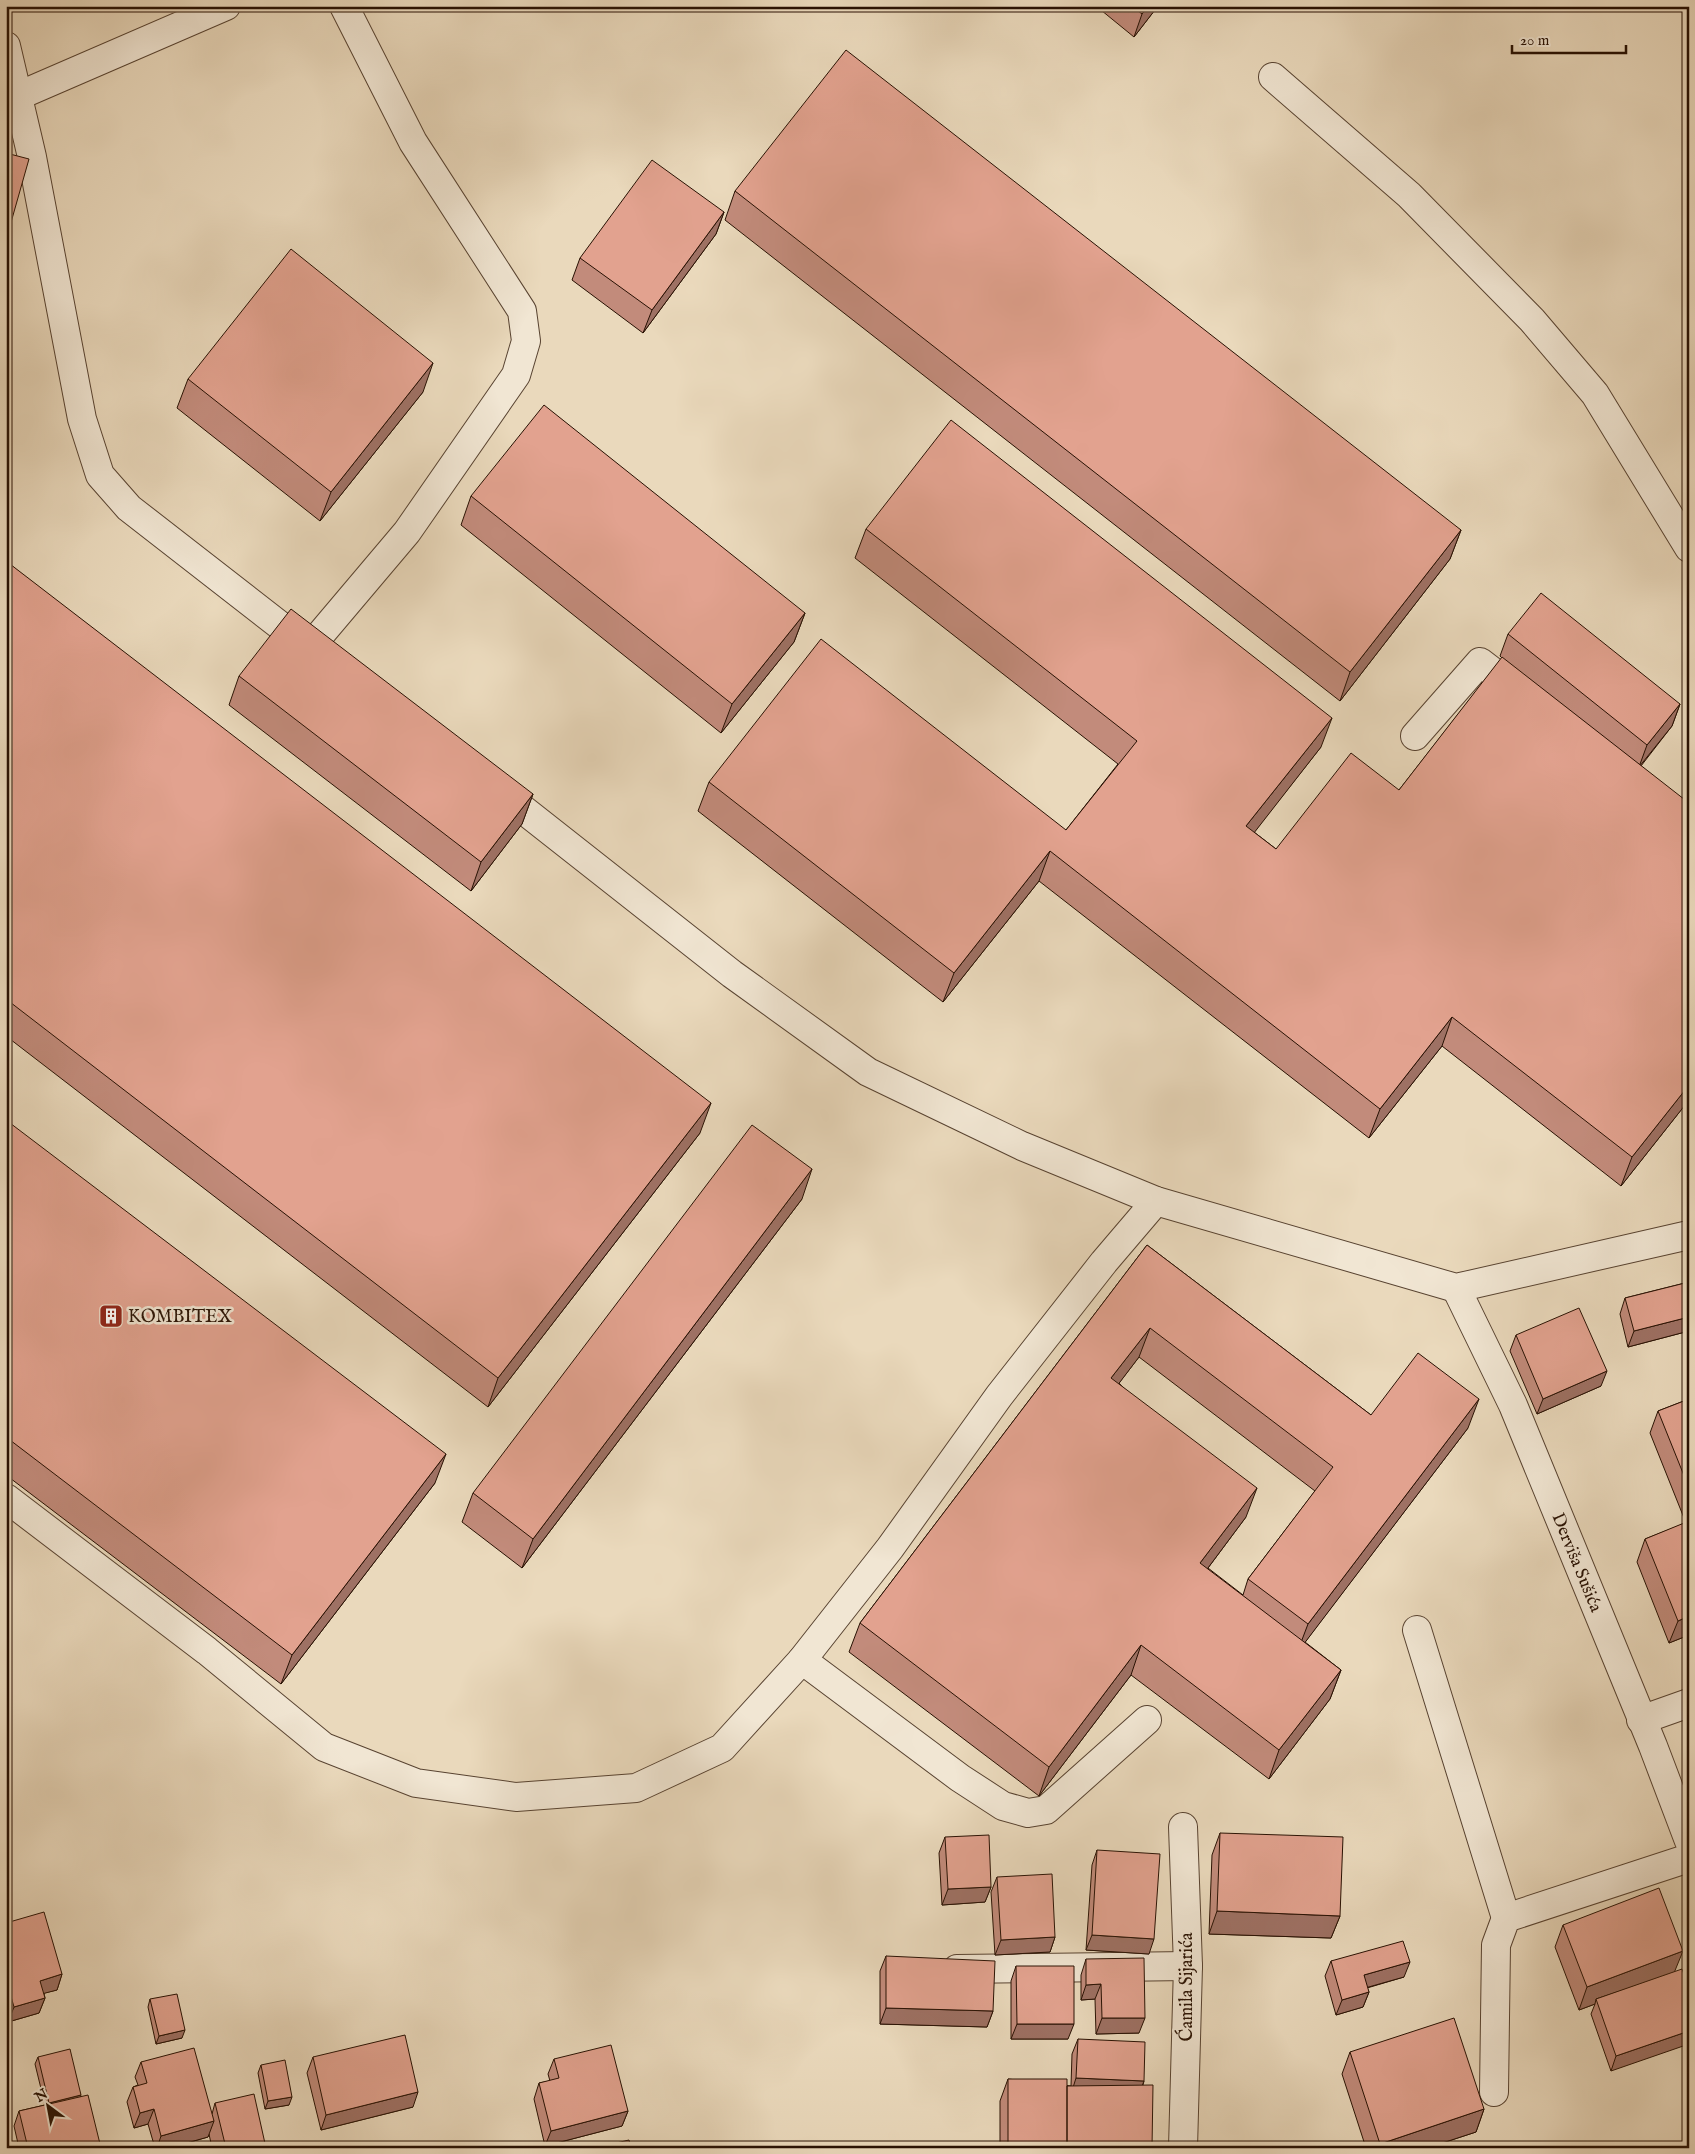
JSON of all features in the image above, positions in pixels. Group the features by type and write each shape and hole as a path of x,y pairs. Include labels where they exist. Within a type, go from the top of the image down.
{"street":[{"path":"18,96 226,6"},
{"path":"309,648 407,532 516,375 526,341 522,311 413,142 344,6"},
{"path":"6,46 32,157 82,419 100,475 129,508 333,666"},
{"path":"1273,78 1409,194 1532,320 1595,394 1689,548"},
{"path":"1415,736 1480,662 1542,709"},
{"path":"475,773 732,974 868,1072 1022,1146 1156,1201 1456,1288 1689,1235"},
{"path":"6,1498 207,1651 324,1747 416,1783 516,1798 636,1788 722,1748 802,1660 890,1548 999,1396 1104,1262 1156,1201"},
{"name":"Derviša Sušića","path":"1456,1288 1513,1405 1689,1841"},
{"path":"1417,1630 1506,1918 1496,1946 1494,2092"},
{"path":"802,1660 960,1778 1003,1806 1028,1813 1046,1810 1147,1720"},
{"path":"1641,1720 1689,1703"},
{"name":"Ćamila Sijarića","path":"1183,1827 1188,1966 1183,2148"},
{"path":"1506,1918 1689,1858"},
{"path":"942,1969 1188,1966"}],"building":[{"path":"1132,6 1148,6 1142,14"},
{"path":"846,50 1461,530 1350,672 735,191"},
{"path":"6,153 29,159 6,240"},
{"path":"652,160 724,212 652,310 580,258"},
{"path":"291,249 433,363 331,492 188,379"},
{"path":"544,405 805,613 732,704 471,496"},
{"path":"951,420 1332,718 1246,826 1276,849 1351,753 1399,790 1502,657 1689,803 1689,1085 1632,1157 1452,1017 1380,1109 1050,851 954,973 709,782 821,639 1066,830 1137,741 866,529"},
{"path":"6,561 711,1103 498,1378 6,999"},
{"path":"1541,593 1680,704 1647,745 1508,634"},
{"path":"291,609 533,794 481,862 239,676"},
{"name":"KOMBITEX","path":"6,1120 446,1454 292,1655 6,1437"},
{"path":"752,1125 812,1169 533,1539 473,1493"},
{"path":"1147,1245 1371,1415 1418,1353 1479,1399 1308,1624 1248,1579 1333,1467 1150,1328 1111,1378 1257,1488 1200,1563 1341,1670 1279,1750 1141,1645 1049,1767 860,1623"},
{"path":"1689,1282 1689,1317 1634,1331 1625,1298"},
{"path":"1579,1308 1607,1371 1543,1399 1516,1335"},
{"path":"1689,1399 1689,1488 1658,1411"},
{"path":"1689,1521 1689,1616 1678,1621 1645,1539"},
{"path":"1220,1833 1343,1837 1340,1916 1217,1911"},
{"path":"989,1835 991,1887 948,1889 945,1837"},
{"path":"1097,1850 1160,1854 1154,1939 1092,1935"},
{"path":"1052,1874 1055,1937 1001,1940 997,1877"},
{"path":"1659,1888 1683,1951 1587,1987 1563,1925"},
{"path":"44,1912 62,1974 40,1981 45,1998 14,2007 8,1986 6,1986 6,1923"},
{"path":"1403,1941 1410,1962 1364,1975 1369,1992 1342,2000 1331,1961"},
{"path":"886,1956 995,1961 993,2011 886,2008"},
{"path":"1144,1958 1145,2018 1102,2018 1101,1984 1086,1985 1086,1959"},
{"path":"1016,1966 1074,1966 1074,2024 1017,2024"},
{"path":"1682,1969 1689,1988 1689,2031 1616,2056 1596,1999"},
{"path":"177,1994 185,2030 159,2036 150,1999"},
{"path":"1454,2018 1484,2109 1380,2144 1350,2052"},
{"path":"405,2035 418,2092 326,2115 313,2057"},
{"path":"1078,2039 1145,2042 1144,2081 1076,2078"},
{"path":"611,2045 628,2111 551,2131 539,2083 559,2078 554,2059"},
{"path":"194,2048 214,2121 161,2136 154,2109 140,2113 133,2087 147,2083 141,2062"},
{"path":"70,2049 81,2095 49,2103 38,2057"},
{"path":"285,2060 292,2097 268,2101 261,2065"},
{"path":"1008,2079 1067,2079 1067,2145 1128,2145 1128,2148 1008,2148"},
{"path":"1153,2085 1152,2148 1128,2148 1128,2145 1067,2145 1067,2086"},
{"path":"254,2094 266,2148 226,2148 215,2103"},
{"path":"88,2095 101,2148 28,2148 19,2111"},
{"path":"629,2140 631,2148 595,2148"},
{"path":"338,2145 339,2148 324,2148"}],"place":[{"name":"KOMBITEX","path":"111,1316"}]}
